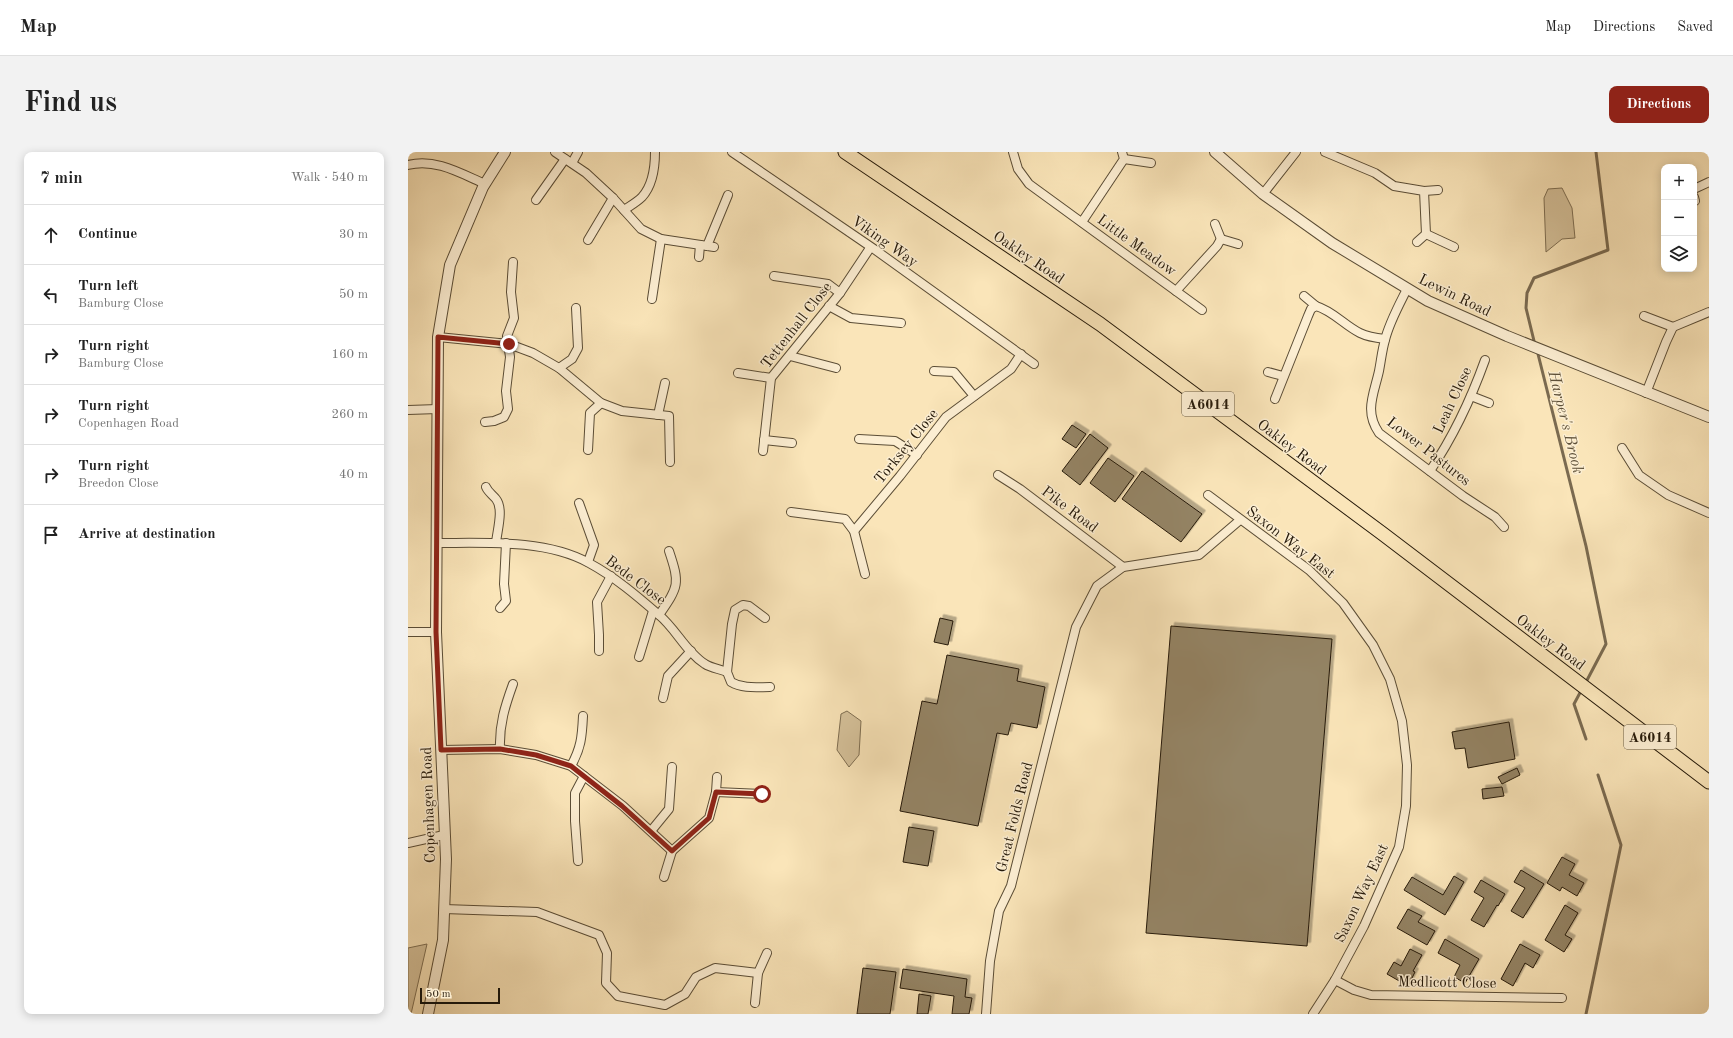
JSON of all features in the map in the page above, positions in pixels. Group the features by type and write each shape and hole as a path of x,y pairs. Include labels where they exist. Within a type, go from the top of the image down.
{"main road":[{"name":"Oakley Road","path":"845,152 1100,324 1383,534 1709,782"}],"street":[{"name":"Copenhagen Road","path":"428,1014 443,940 446,859 436,632 438,337 450,265 485,184 505,152"},
{"path":"555,152 586,173 613,198 641,229 661,239 707,246"},
{"path":"536,200 578,152"},
{"path":"624,210 641,198 648,188 655,166 655,152"},
{"name":"Viking Way","path":"732,152 1034,364"},
{"name":"Little Meadow","path":"1013,152 1018,169 1029,184 1202,310"},
{"name":"Lewin Road","path":"1215,152 1263,194 1332,243 1407,289 1445,310 1646,393 1709,417"},
{"path":"1263,194 1296,152"},
{"path":"1325,152 1375,173 1394,186 1424,191 1438,190"},
{"path":"1123,156 1151,163"},
{"name":"Little Meadow","path":"1082,222 1123,156"},
{"path":"408,165 415,163 444,166 485,184"},
{"path":"1697,188 1709,182"},
{"path":"1424,191 1426,234"},
{"path":"698,257 707,246 728,195"},
{"path":"588,240 613,198"},
{"path":"1215,224 1221,239 1238,244"},
{"path":"1417,242 1426,234"},
{"path":"1426,234 1454,247"},
{"path":"652,298 661,239"},
{"name":"Little Meadow","path":"1176,291 1217,246 1221,239"},
{"name":"Tettenhall Close","path":"763,451 771,378 840,293 870,248"},
{"path":"485,422 494,421 504,417 508,409 506,391 510,357 507,336 514,318 511,292 513,262"},
{"path":"774,276 828,284 840,293"},
{"name":"Lower Pastures","path":"1407,289 1385,339 1379,372 1372,396 1371,414 1373,422 1380,433 1430,472 1495,517 1504,527"},
{"path":"1304,296 1316,306 1327,310 1359,333 1372,338 1385,339"},
{"path":"829,306 851,318 901,322"},
{"path":"1275,399 1311,309 1316,306"},
{"path":"559,368 572,359 578,348 576,308"},
{"path":"1646,393 1673,327 1709,312"},
{"path":"1644,316 1673,327"},
{"path":"438,337 509,344 533,353 559,368 601,403 622,411 669,416 670,462"},
{"name":"Torksey Close","path":"854,531 917,455 946,417 1011,369 1021,354"},
{"path":"790,356 836,368"},
{"name":"Leah Close","path":"1430,472 1443,452 1471,396 1485,360"},
{"path":"934,371 954,372 974,396"},
{"path":"1268,372 1283,376"},
{"path":"738,373 771,378"},
{"path":"658,415 665,383"},
{"path":"1471,396 1488,403"},
{"path":"588,450 590,413 601,403"},
{"path":"408,410 438,410"},
{"path":"859,439 894,441 917,455"},
{"path":"764,440 792,443"},
{"path":"1622,448 1640,475 1668,495 1709,513"},
{"name":"Pike Road","path":"998,475 1020,489 1123,567"},
{"path":"486,487 489,494 496,500 499,510 496,543"},
{"name":"Saxon Way East","path":"1208,495 1309,570 1343,603 1373,645 1390,679 1402,721 1407,765 1406,806 1399,847 1364,926 1335,980 1313,1014"},
{"path":"579,503 594,545 588,562"},
{"path":"791,512 845,519 854,531 865,574"},
{"path":"1123,567 1199,555 1240,520"},
{"name":"Bede Close","path":"437,543 506,543 541,547 588,562 611,576 656,613 705,664 728,672"},
{"path":"500,608 506,601 504,584 506,543"},
{"path":"638,657 656,613 674,593 676,573 669,551"},
{"name":"Great Folds Road","path":"986,1014 990,961 999,912 1011,886 1076,627 1097,586 1123,567"},
{"path":"599,651 597,602 611,576"},
{"path":"765,618 749,606 743,605 735,610 732,624 728,672 731,682 736,685 748,688 770,687"},
{"path":"408,632 436,632"},
{"path":"663,698 668,676 691,651"},
{"path":"500,749 502,718 513,684"},
{"path":"571,766 579,752 582,736 583,716"},
{"path":"441,750 500,749 536,755 571,766 651,831 672,851"},
{"path":"651,831 669,809 672,767"},
{"path":"578,861 575,821 575,793 584,776"},
{"path":"664,877 672,851 709,818 716,792 717,777"},
{"path":"716,792 762,794"},
{"path":"408,844 444,835"},
{"path":"444,909 537,912 599,935 607,953 606,983 618,996 666,1005 685,994 696,977 715,968 758,973"},
{"path":"756,1002 758,973 767,953"},
{"name":"Medlicott Close","path":"1335,980 1354,990 1371,995 1562,998"}],"shaded area":[{"path":"1562,188 1572,208 1575,238 1562,239 1546,252 1544,198 1548,189"},
{"path":"847,711 861,721 859,755 849,767 837,750 841,714"},
{"path":"427,944 411,1014 408,1014 408,948"}],"building":[{"path":"1072,425 1086,434 1076,448 1062,439"},
{"path":"1090,434 1108,448 1080,485 1062,471"},
{"path":"1108,458 1134,476 1115,502 1090,483"},
{"path":"1142,471 1202,514 1181,542 1122,499"},
{"path":"940,618 953,621 948,645 934,642"},
{"path":"1171,626 1332,639 1307,946 1146,933"},
{"path":"947,655 1019,669 1017,681 1045,687 1037,728 1011,723 1008,735 997,733 978,826 900,811 922,701 937,704"},
{"path":"1509,722 1515,759 1468,768 1465,748 1455,749 1452,732"},
{"path":"1517,768 1520,775 1502,784 1498,777"},
{"path":"1502,787 1504,796 1483,799 1482,789"},
{"path":"909,827 934,831 928,866 903,862"},
{"path":"1562,857 1575,864 1569,875 1584,883 1577,896 1562,887 1560,891 1547,883"},
{"path":"1521,870 1544,884 1523,918 1511,911 1525,888 1514,882"},
{"path":"1454,876 1464,882 1445,915 1404,890 1412,877 1443,895"},
{"path":"1481,880 1505,894 1484,927 1471,920 1484,898 1474,892"},
{"path":"1565,905 1578,913 1565,935 1572,939 1564,952 1545,940"},
{"path":"1408,909 1422,916 1418,922 1435,931 1427,945 1397,928"},
{"path":"1445,939 1479,959 1465,983 1454,977 1460,965 1438,953"},
{"path":"1520,944 1540,955 1533,968 1525,963 1513,986 1501,979"},
{"path":"1410,949 1422,955 1413,971 1415,972 1408,986 1387,974 1394,962 1401,966"},
{"path":"863,968 896,972 890,1014 857,1014"},
{"path":"903,969 967,979 965,997 972,998 969,1014 952,1014 954,996 900,988"},
{"path":"919,994 931,996 928,1014 917,1014"}],"waterway":[{"name":"Harper's Brook","path":"1535,345 1526,308 1527,293 1534,278 1608,250 1596,152"},
{"name":"Harper's Brook","path":"1537,350 1586,546 1606,644 1585,684"},
{"name":"Harper's Brook","path":"1582,689 1574,704 1586,739"},
{"path":"1586,1014 1621,845 1598,775"}],"route":[{"path":"509,344 438,337 436,632 441,750 500,749 517,751 536,755 571,766 622,806 672,851 709,818 716,792 762,794"}]}
